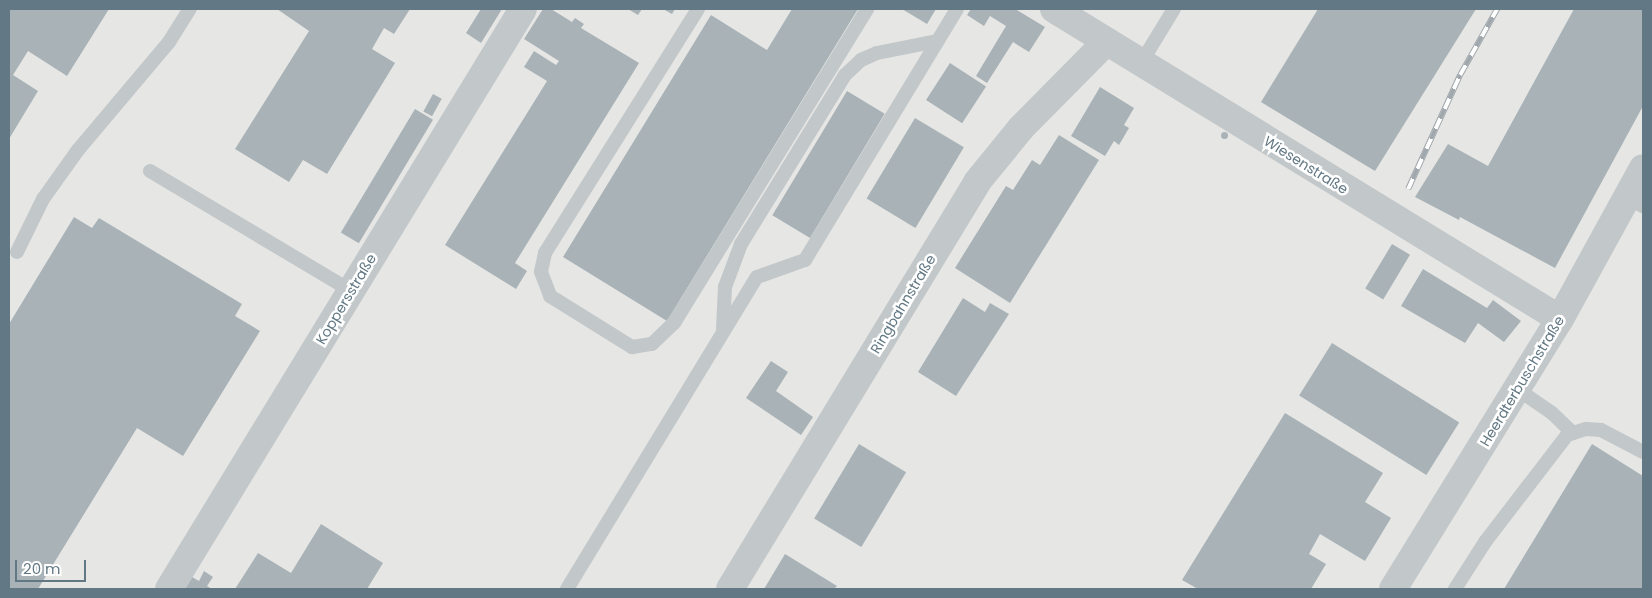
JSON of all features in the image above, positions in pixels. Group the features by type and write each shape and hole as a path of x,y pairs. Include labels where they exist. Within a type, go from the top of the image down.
{"street":[{"name":"Koppersstraße","path":"169,589 523,9"},
{"name":"Wiesenstraße","path":"1054,9 1560,318"},
{"name":"Ringbahnstraße","path":"730,589 977,182 1021,128 1106,42"},
{"name":"Heerdterbuschstraße","path":"1393,589 1560,318 1635,202 1643,168"}],"lane":[{"path":"17,252 43,199 78,150 169,42 190,9"},
{"path":"698,9 545,254 541,272 550,296 632,347 652,344 674,324 867,9"},
{"path":"567,589 757,277 806,260 957,9"},
{"path":"1141,63 1174,9"},
{"path":"722,333 725,288 741,244 845,75 861,60 877,53 937,41"},
{"path":"150,171 351,291"},
{"path":"1517,389 1552,413 1573,433"},
{"path":"1455,589 1549,454 1567,435 1586,429 1602,430 1643,452"}],"shaded area":[{"path":"9,9 1643,9 1643,589 9,589"}],"building":[{"path":"9,9 109,9 67,76 28,51 13,75 38,91 9,139"},
{"path":"277,9 410,9 394,34 384,28 372,49 395,63 327,174 303,160 289,182 235,149 309,31"},
{"path":"481,9 502,9 481,43 466,33"},
{"path":"543,9 551,9 572,22 575,18 584,24 581,28 639,63 515,263 527,271 516,289 445,245 547,81 524,67 534,51 556,65 559,61 524,39"},
{"path":"628,9 642,9 638,15"},
{"path":"663,9 675,9 672,14"},
{"path":"792,9 858,9 667,321 563,257 711,15 767,50"},
{"path":"902,9 936,9 927,24"},
{"path":"971,9 1015,9 1045,27 1029,52 1013,42 987,83 976,76 1006,26 990,16 984,26 967,15"},
{"path":"1318,9 1476,9 1375,171 1261,102"},
{"path":"1574,9 1643,9 1643,106 1555,268 1460,217 1459,220 1415,197 1448,144 1488,166"},
{"path":"950,63 986,86 962,123 926,100"},
{"path":"1100,87 1134,108 1124,125 1129,128 1119,145 1114,141 1105,156 1071,136"},
{"path":"847,91 885,114 810,238 772,215"},
{"path":"433,94 442,99 432,116 423,111"},
{"path":"415,109 433,120 359,243 341,232"},
{"path":"915,118 964,147 915,228 867,199"},
{"path":"1224,131 1228,135 1224,139 1220,135"},
{"path":"1059,135 1099,160 1010,303 955,268 1006,186 1013,190 1032,160 1040,165"},
{"path":"74,217 92,228 99,218 242,304 235,316 260,331 183,456 137,428 38,589 9,589 9,324"},
{"path":"1392,244 1410,255 1383,299 1365,289"},
{"path":"1423,269 1487,308 1493,300 1521,321 1504,342 1478,323 1465,343 1401,306"},
{"path":"963,298 985,312 990,303 1009,314 956,396 918,372"},
{"path":"1332,343 1459,422 1426,475 1299,396"},
{"path":"771,361 788,372 776,391 813,417 801,435 746,398"},
{"path":"1285,413 1383,473 1365,502 1391,518 1365,561 1320,534 1309,554 1326,564 1311,589 1198,589 1182,580"},
{"path":"859,444 906,472 861,547 814,519"},
{"path":"1592,444 1643,476 1643,589 1504,589"},
{"path":"321,524 383,563 367,589 235,589 258,553 291,573"},
{"path":"785,554 837,586 834,589 764,589"},
{"path":"204,571 213,577 207,586 212,589 185,589 192,577 199,581"}],"railway":[{"path":"1408,189 1460,75 1497,9"}]}
